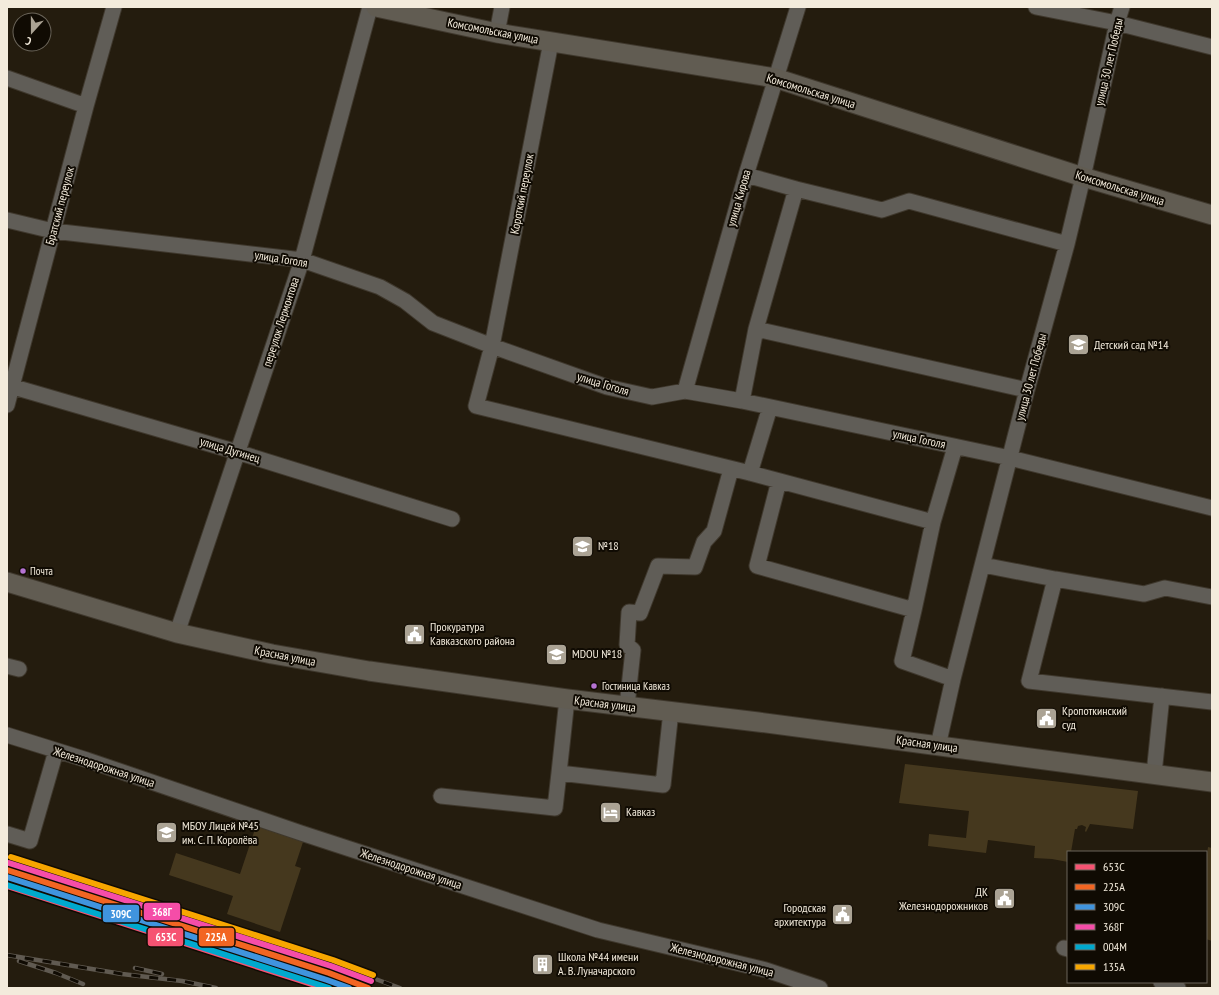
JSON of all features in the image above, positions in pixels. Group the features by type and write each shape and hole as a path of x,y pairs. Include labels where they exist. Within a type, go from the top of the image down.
{"main road":[{"name":"Комсомольская улица","path":"376,7 497,33 775,78 1083,177 1212,215"},
{"name":"Красная улица","path":"7,582 177,633 272,654 369,671 567,699 859,735 1212,782"}],"street":[{"name":"Братский переулок","path":"7,405 9,386 54,231 86,106 114,7"},
{"name":"переулок Лермонтова","path":"177,633 302,260 370,7"},
{"path":"497,33 502,7"},
{"name":"улица Кирова","path":"685,391 746,175 798,7"},
{"path":"1036,7 1117,22 1212,47"},
{"name":"улица 30 лет Победы","path":"938,746 953,679 1027,390 1067,244 1117,22 1122,7"},
{"name":"Короткий переулок","path":"551,42 492,346 476,406 731,469"},
{"path":"7,78 86,106"},
{"path":"746,175 882,210 909,201 1067,244"},
{"path":"742,401 756,329 796,189"},
{"name":"улица Гоголя","path":"7,220 54,231 302,260 380,287 405,302 433,323 492,346 607,387 652,398 685,391 742,401 1010,458 1212,508"},
{"path":"756,329 1027,390"},
{"name":"улица Дугинец","path":"9,386 237,452 452,518"},
{"path":"750,473 770,407"},
{"path":"953,679 902,661 933,522 955,447"},
{"path":"627,706 633,650 627,645 629,612 640,613 658,566 695,567 704,542 714,531 731,469 933,522"},
{"path":"779,481 757,566 914,610"},
{"path":"983,564 1055,579 1144,594 1165,588 1212,597"},
{"path":"1055,579 1029,681 1212,702"},
{"path":"1154,774 1162,696"},
{"path":"441,796 555,808 567,699"},
{"path":"559,773 663,785 671,711"},
{"name":"Железнодорожная улица","path":"7,735 598,930 766,970 820,988"},
{"path":"7,834 30,841 56,751"},
{"path":"1164,983 1178,988"}],"shaded area":[{"path":"905,764 1138,791 1133,829 1090,824 1086,832 1086,827 1082,825 1078,826 1077,829 1075,829 1071,851 1067,851 1067,862 1034,858 1035,846 988,840 986,853 928,846 929,834 966,838 969,811 899,803"},
{"path":"256,826 303,842 295,866 301,868 280,932 227,914 233,896 169,875 176,853 240,874"},
{"path":"1208,847 1212,848 1212,941 1207,939"}],"railway":[{"path":"7,860 204,924 315,957 400,988"},
{"path":"7,955 122,974 182,981 216,988"},
{"path":"19,961 56,973 83,984"},
{"path":"135,968 162,974"}],"transit line":[{"name":"135А","path":"11,857 333,960 373,975"},
{"name":"368Г","path":"9,863 331,966 371,981"},
{"name":"225А","path":"7,870 329,973 368,988"},
{"name":"309С","path":"7,877 349,988"},
{"name":"004М","path":"7,885 329,988"},
{"name":"653С","path":"7,886 324,988"}],"place":[{"name":"Детский сад №14","path":"1078,345"},
{"name":"№18","path":"583,546"},
{"name":"Почта","path":"23,571"},
{"name":"Прокуратура Кавказского района","path":"415,634"},
{"name":"MDOU №18","path":"557,654"},
{"name":"Гостиница Кавказ","path":"594,686"},
{"name":"Кропоткинский суд","path":"1046,718"},
{"name":"Кавказ","path":"610,812"},
{"name":"МБОУ Лицей №45 им. С. П. Королёва","path":"167,833"},
{"name":"ДК Железнодорожников","path":"1004,899"},
{"name":"Городская архитектура","path":"842,915"},
{"name":"Школа №44 имени А. В. Луначарского","path":"543,964"}]}
